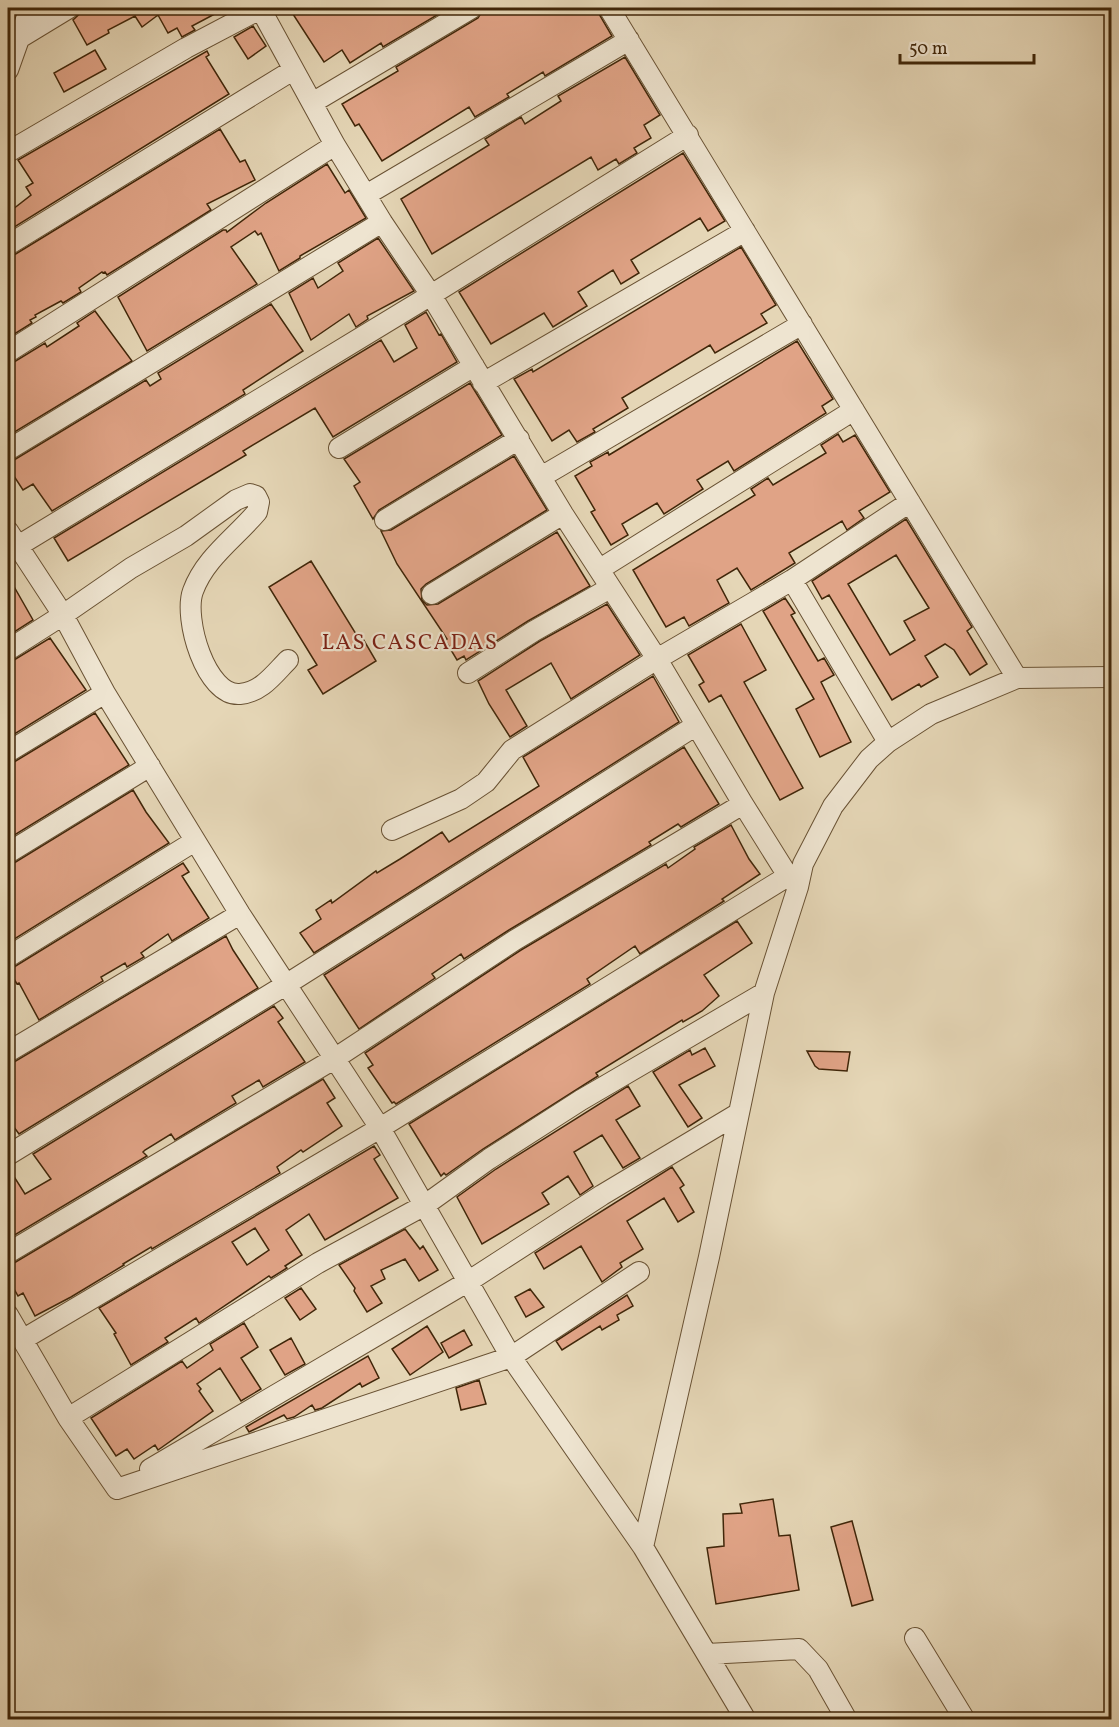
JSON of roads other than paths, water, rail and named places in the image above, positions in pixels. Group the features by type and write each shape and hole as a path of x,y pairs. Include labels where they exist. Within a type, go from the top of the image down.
{"street":[{"path":"8,70 30,8"},
{"path":"18,39 69,8"},
{"path":"8,152 186,48 261,8 335,145 382,222 431,295 563,514 657,659 742,804 793,881"},
{"path":"312,103 472,8"},
{"path":"609,8 1017,678"},
{"path":"366,195 629,40"},
{"path":"8,245 294,70"},
{"path":"688,135 431,295 10,543 63,615 105,693 240,914 380,1128 511,1358 644,1547 746,1719"},
{"path":"8,352 335,145"},
{"path":"8,450 382,222"},
{"path":"339,448 745,231"},
{"path":"541,477 802,324"},
{"path":"600,569 854,410"},
{"path":"385,520 519,439"},
{"path":"8,650 131,568 186,536 236,500 250,494 256,496 259,502 257,512 209,561 195,585 190,612 193,634 200,656 214,677 226,690 237,694 251,692 263,686 288,660"},
{"path":"392,830 461,799 486,782 512,750 657,659 792,580 910,502"},
{"path":"432,594 563,514"},
{"path":"792,580 888,742"},
{"path":"468,673 534,631 610,588"},
{"path":"644,1547 709,1257 764,993 793,881 833,807 869,759 888,742 931,714 1017,678 1112,677"},
{"path":"8,752 105,693"},
{"path":"8,1155 287,984 695,726"},
{"path":"8,852 150,766"},
{"path":"8,1253 334,1059 515,940 742,804"},
{"path":"8,957 195,841"},
{"path":"22,1340 793,881"},
{"path":"8,1052 240,914"},
{"path":"68,1418 318,1263 425,1205 478,1166 572,1106 764,993"},
{"path":"117,1489 469,1281 602,1195 739,1113"},
{"path":"117,1489 511,1358 639,1272"},
{"path":"8,1314 68,1418 117,1489"},
{"path":"915,1638 965,1719"},
{"path":"707,1654 799,1649 818,1669 847,1719"}],"district":[{"name":"LAS CASCADAS","path":"410,643"}]}
